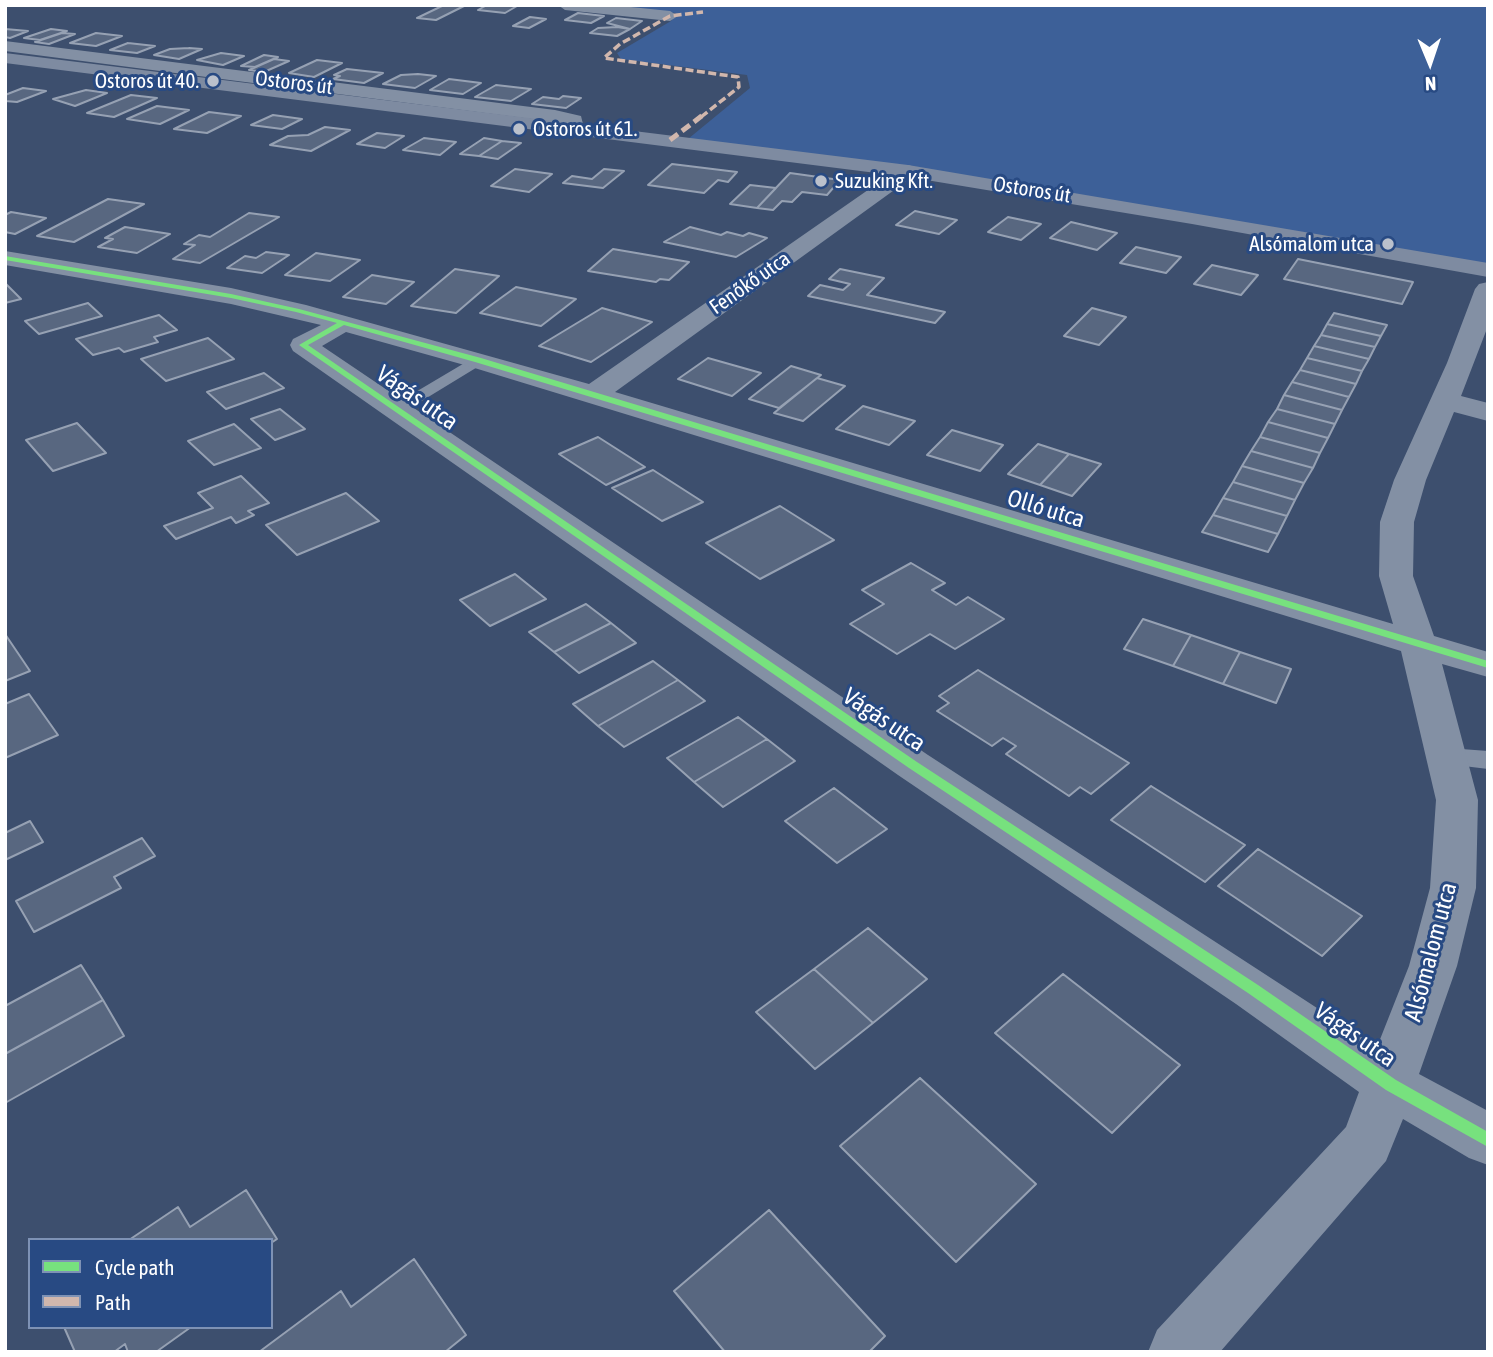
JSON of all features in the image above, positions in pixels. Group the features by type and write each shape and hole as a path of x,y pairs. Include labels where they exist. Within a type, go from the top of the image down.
{"main road":[{"name":"Ostoros út","path":"5,58 908,172 1179,215 1488,270"}],"street":[{"path":"565,5 670,16"},
{"name":"Ostoros út","path":"5,46 555,116 574,120 574,128"},
{"path":"51,64 75,55"},
{"path":"155,77 177,68"},
{"name":"Ostoros út","path":"5,72 417,119 456,114"},
{"name":"Fenőkő utca","path":"593,395 908,172"},
{"name":"Vágás utca","path":"5,258 231,296 343,323 593,395"},
{"name":"Alsómalom utca","path":"1179,1352 1367,1143 1391,1085 1433,967 1453,888 1457,800 1468,759 1418,643 1396,576 1396,522 1410,480 1445,401 1488,289"},
{"name":"Vágás utca","path":"343,323 303,345 913,765 1253,989 1391,1085 1488,1140"},
{"name":"Olló utca","path":"593,395 1488,665"},
{"path":"1445,401 1488,412"}],"lane":[{"path":"396,409 478,360"}],"shaded area":[{"path":"593,5 1488,5 1488,266 688,139 750,88 747,75 621,59 617,53 671,21 676,13"}],"building":[{"path":"444,5 466,5 436,20 417,18"},
{"path":"487,5 517,6 505,13 478,10"},
{"path":"578,13 604,16 591,23 565,20"},
{"path":"530,17 546,19 529,28 513,26"},
{"path":"616,18 642,21 630,29 607,23"},
{"path":"598,28 630,29 617,36 590,33"},
{"path":"5,29 28,31 10,38 5,37"},
{"path":"51,29 67,31 40,40 24,38"},
{"path":"62,33 75,34 49,44 35,42"},
{"path":"96,33 122,36 96,46 70,43"},
{"path":"128,43 155,46 137,53 110,50"},
{"path":"170,49 202,49 179,59 154,55"},
{"path":"221,53 244,56 223,65 197,60"},
{"path":"264,55 278,57 255,67 241,66"},
{"path":"274,59 289,61 264,72 249,70"},
{"path":"317,60 342,63 314,77 289,73"},
{"path":"347,69 383,73 364,83 333,79 340,76 334,75"},
{"path":"401,75 436,76 415,88 383,84"},
{"path":"449,79 481,83 463,94 430,90"},
{"path":"496,85 531,89 511,101 475,97"},
{"path":"23,88 46,91 17,102 5,101 5,95"},
{"path":"86,90 107,93 75,106 53,99"},
{"path":"131,95 157,98 114,117 87,113"},
{"path":"563,96 581,98 566,108 532,104 543,97 559,99"},
{"path":"157,106 189,110 160,124 127,119"},
{"path":"209,112 241,116 207,133 174,129"},
{"path":"273,115 302,119 282,129 251,125"},
{"path":"325,127 350,130 311,151 270,145 288,136 308,135"},
{"path":"377,133 404,136 385,148 357,144"},
{"path":"424,138 456,142 440,155 403,150"},
{"path":"484,138 502,141 479,156 460,154"},
{"path":"502,141 521,143 498,159 479,156"},
{"path":"672,164 737,172 728,182 718,180 704,193 648,185"},
{"path":"515,169 552,174 529,192 491,186"},
{"path":"604,169 624,171 603,188 563,183 572,176 592,179"},
{"path":"790,173 840,180 827,195 802,192 792,202 782,201 773,210 757,208"},
{"path":"750,185 776,188 757,208 730,204"},
{"path":"108,199 144,204 74,242 37,236"},
{"path":"915,211 957,220 939,234 896,225"},
{"path":"11,212 46,218 15,234 5,232 5,215"},
{"path":"249,213 279,217 200,263 173,259 195,245 184,244 199,235 210,237"},
{"path":"1008,217 1041,224 1021,240 988,232"},
{"path":"1071,222 1117,233 1097,250 1050,238"},
{"path":"125,227 170,234 137,253 98,247 113,239 105,238"},
{"path":"690,227 721,235 727,232 743,236 749,233 767,238 736,257 664,242"},
{"path":"1136,247 1181,257 1166,273 1120,263"},
{"path":"613,249 689,262 669,280 660,279 656,282 588,271"},
{"path":"266,252 289,255 262,273 227,268 245,256 256,258"},
{"path":"316,253 360,260 330,281 285,275"},
{"path":"1298,259 1413,282 1402,304 1284,279"},
{"path":"1212,265 1258,275 1241,295 1194,284"},
{"path":"455,269 499,276 456,313 411,306"},
{"path":"840,269 884,278 867,295 945,312 935,323 808,296 820,285 843,290 850,284 829,279"},
{"path":"372,275 414,282 386,304 343,297"},
{"path":"5,283 21,299 5,303"},
{"path":"516,287 576,299 541,326 480,313"},
{"path":"88,303 102,316 39,334 25,321"},
{"path":"602,308 652,322 591,362 539,346"},
{"path":"1092,308 1126,317 1099,345 1064,336"},
{"path":"1334,313 1387,325 1381,336 1327,324"},
{"path":"159,315 177,330 154,337 158,342 124,352 119,348 93,355 76,339"},
{"path":"1327,324 1381,336 1375,347 1321,335"},
{"path":"1321,335 1375,347 1369,359 1314,346"},
{"path":"208,338 234,359 166,381 141,359"},
{"path":"1314,346 1369,359 1362,371 1307,358"},
{"path":"708,358 761,373 732,396 678,379"},
{"path":"1307,358 1362,371 1356,384 1300,370"},
{"path":"791,366 821,375 779,408 749,399"},
{"path":"1300,370 1356,384 1349,397 1292,382"},
{"path":"264,373 284,388 226,409 207,392"},
{"path":"817,378 845,386 803,421 774,413"},
{"path":"1292,382 1349,397 1342,410 1284,395"},
{"path":"1284,395 1342,410 1335,424 1277,409"},
{"path":"863,406 915,421 889,445 836,429"},
{"path":"280,409 305,429 275,440 251,419"},
{"path":"1277,409 1335,424 1328,438 1268,422"},
{"path":"1268,422 1328,438 1320,453 1260,437"},
{"path":"77,423 106,453 53,471 26,440"},
{"path":"234,424 261,448 214,465 188,441"},
{"path":"952,430 1003,445 980,471 927,455"},
{"path":"598,437 645,467 606,485 559,454"},
{"path":"1260,437 1320,453 1313,468 1251,451"},
{"path":"1038,444 1069,454 1040,485 1008,474"},
{"path":"1251,451 1313,468 1304,483 1242,466"},
{"path":"1069,454 1101,464 1072,496 1040,485"},
{"path":"1242,466 1304,483 1295,500 1233,482"},
{"path":"653,470 703,502 662,521 612,488"},
{"path":"241,476 269,503 248,511 254,515 236,523 231,517 176,539 164,526 213,508 198,493"},
{"path":"1233,482 1295,500 1287,516 1223,498"},
{"path":"346,493 379,521 297,555 266,525"},
{"path":"1223,498 1287,516 1278,534 1213,515"},
{"path":"780,506 834,540 760,579 706,543"},
{"path":"1213,515 1278,534 1268,552 1202,532"},
{"path":"911,563 945,583 932,590 956,605 968,597 1004,619 955,649 930,634 897,654 850,624 884,604 862,590"},
{"path":"515,574 546,599 490,626 460,600"},
{"path":"586,604 611,623 554,652 529,632"},
{"path":"1143,619 1191,635 1173,666 1124,649"},
{"path":"611,623 636,643 579,673 554,652"},
{"path":"5,634 30,671 5,681"},
{"path":"1191,635 1240,652 1223,684 1173,666"},
{"path":"1240,652 1291,669 1276,703 1223,684"},
{"path":"653,661 678,680 598,726 573,704"},
{"path":"978,670 1129,763 1091,794 1080,787 1069,796 1006,754 1016,746 1003,738 992,746 937,711 949,703 939,696"},
{"path":"678,680 705,701 624,747 598,726"},
{"path":"29,694 58,735 5,758 5,704"},
{"path":"738,717 767,739 694,782 667,758"},
{"path":"767,739 795,761 723,807 694,782"},
{"path":"1151,786 1245,845 1205,882 1111,820"},
{"path":"834,788 887,829 837,863 785,821"},
{"path":"30,821 43,842 5,860 5,833"},
{"path":"142,838 155,856 114,877 121,888 34,932 16,901"},
{"path":"1258,849 1362,916 1322,956 1218,886"},
{"path":"868,928 927,979 873,1023 814,969"},
{"path":"81,965 103,1000 5,1054 5,1006"},
{"path":"814,969 873,1023 815,1069 756,1012"},
{"path":"1063,974 1180,1065 1112,1133 995,1033"},
{"path":"103,1000 124,1036 5,1103 5,1054"},
{"path":"920,1078 1036,1184 956,1262 840,1146"},
{"path":"246,1190 277,1239 273,1242 273,1238 132,1238 178,1207 190,1227"},
{"path":"769,1210 885,1336 869,1352 725,1352 674,1291"},
{"path":"414,1259 466,1335 445,1352 259,1352 341,1291 351,1307"},
{"path":"65,1329 188,1329 156,1352 128,1352 125,1344 114,1352 75,1352"}],"marked path":[{"path":"670,140 739,87 738,77 604,58 620,44 670,16 703,12"}],"cycle path":[{"path":"5,258 231,296 297,310 478,360 1488,665"},
{"path":"343,323 303,345 913,765 1253,989 1391,1085 1488,1140"}],"place":[{"name":"Ostoros út 40.","path":"213,81"},
{"name":"Ostoros út 61.","path":"519,129"},
{"name":"Suzuking Kft.","path":"821,181"},
{"name":"Alsómalom utca","path":"1388,244"}]}
